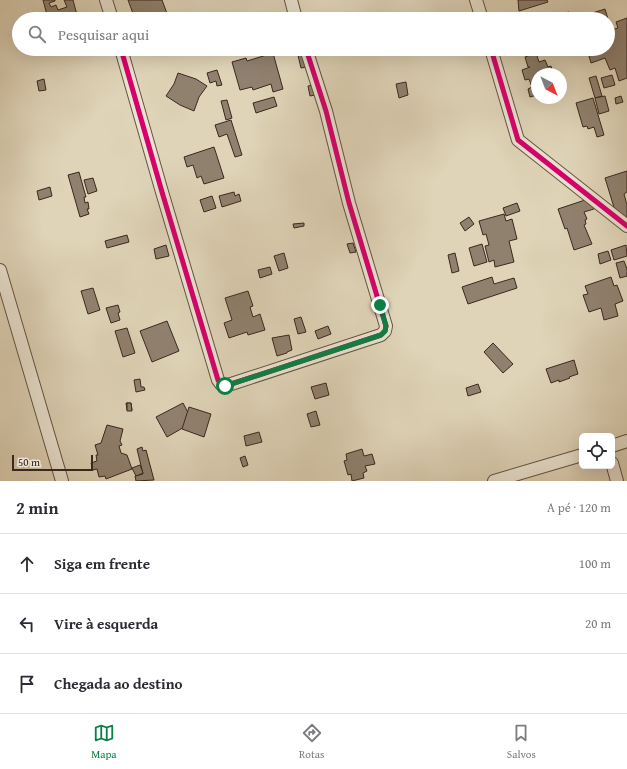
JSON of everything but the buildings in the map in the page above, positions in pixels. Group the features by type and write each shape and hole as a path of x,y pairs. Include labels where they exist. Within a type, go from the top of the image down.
{"street":[{"path":"106,0 110,12"},
{"path":"290,0 294,12"},
{"path":"476,0 480,12"},
{"path":"123,56 218,380 225,386 381,335 385,331 386,326 349,203 326,111 308,56"},
{"path":"496,56 518,140 627,226"},
{"path":"0,270 62,481"},
{"path":"615,445 627,441"},
{"path":"494,481 579,456"},
{"path":"614,469 618,481"}],"cycle path":[{"path":"123,56 218,380 225,386 381,335 385,331 386,326 349,203 326,111 308,56"},
{"path":"493,56 518,140 627,226"}],"route":[{"path":"225,386 381,335 385,331 386,326 380,305"}]}
